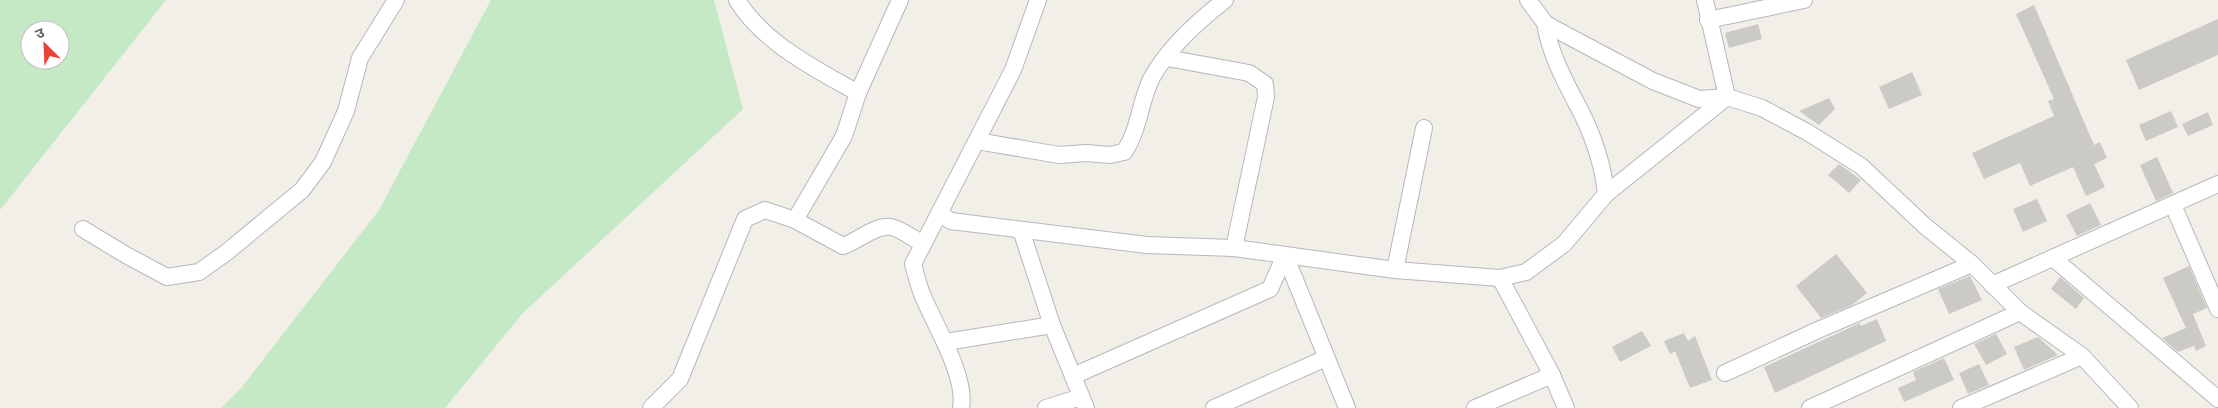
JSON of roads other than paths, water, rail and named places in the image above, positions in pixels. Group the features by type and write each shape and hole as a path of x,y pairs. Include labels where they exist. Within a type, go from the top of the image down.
{"street":[{"path":"83,229 167,277 199,272 220,257 302,190 323,162 346,111 360,58 396,0"},
{"path":"738,0 745,12 793,56 858,93"},
{"path":"796,220 844,136 858,93 900,0"},
{"path":"961,408 962,401 957,377 946,342 922,293 913,264 1013,70 1038,0"},
{"path":"977,140 1045,154 1086,153 1119,155 1128,147 1152,79 1167,58 1205,16 1225,0"},
{"path":"1528,0 1546,23 1653,81 1699,99 1726,98 1762,108 1807,132 1861,166 1925,226 1972,264 2020,312 2082,356 2130,408"},
{"path":"1705,0 1726,98"},
{"path":"1708,20 1804,0"},
{"path":"1546,23 1548,44 1582,114 1603,167 1606,194"},
{"path":"1167,58 1249,73 1265,84 1266,98 1234,248"},
{"path":"940,214 951,221 1147,245 1234,248 1395,270 1500,278 1526,272 1564,244 1606,194 1726,98"},
{"path":"1395,270 1424,128"},
{"path":"1992,285 2218,184"},
{"path":"2172,204 2218,309"},
{"path":"651,408 680,379 745,219 765,210 796,220 844,246 858,241 872,231 891,227 923,244"},
{"path":"1021,230 1052,325 1083,402 1046,408"},
{"path":"1285,255 1347,408"},
{"path":"1072,376 1270,289 1285,255"},
{"path":"2053,258 2218,399"},
{"path":"1725,373 1818,330 1972,264"},
{"path":"1500,278 1552,375 1566,408"},
{"path":"1810,408 2020,312"},
{"path":"946,342 1052,325"},
{"path":"1961,408 2082,356"},
{"path":"1214,408 1326,358"},
{"path":"1475,408 1552,375"}]}
